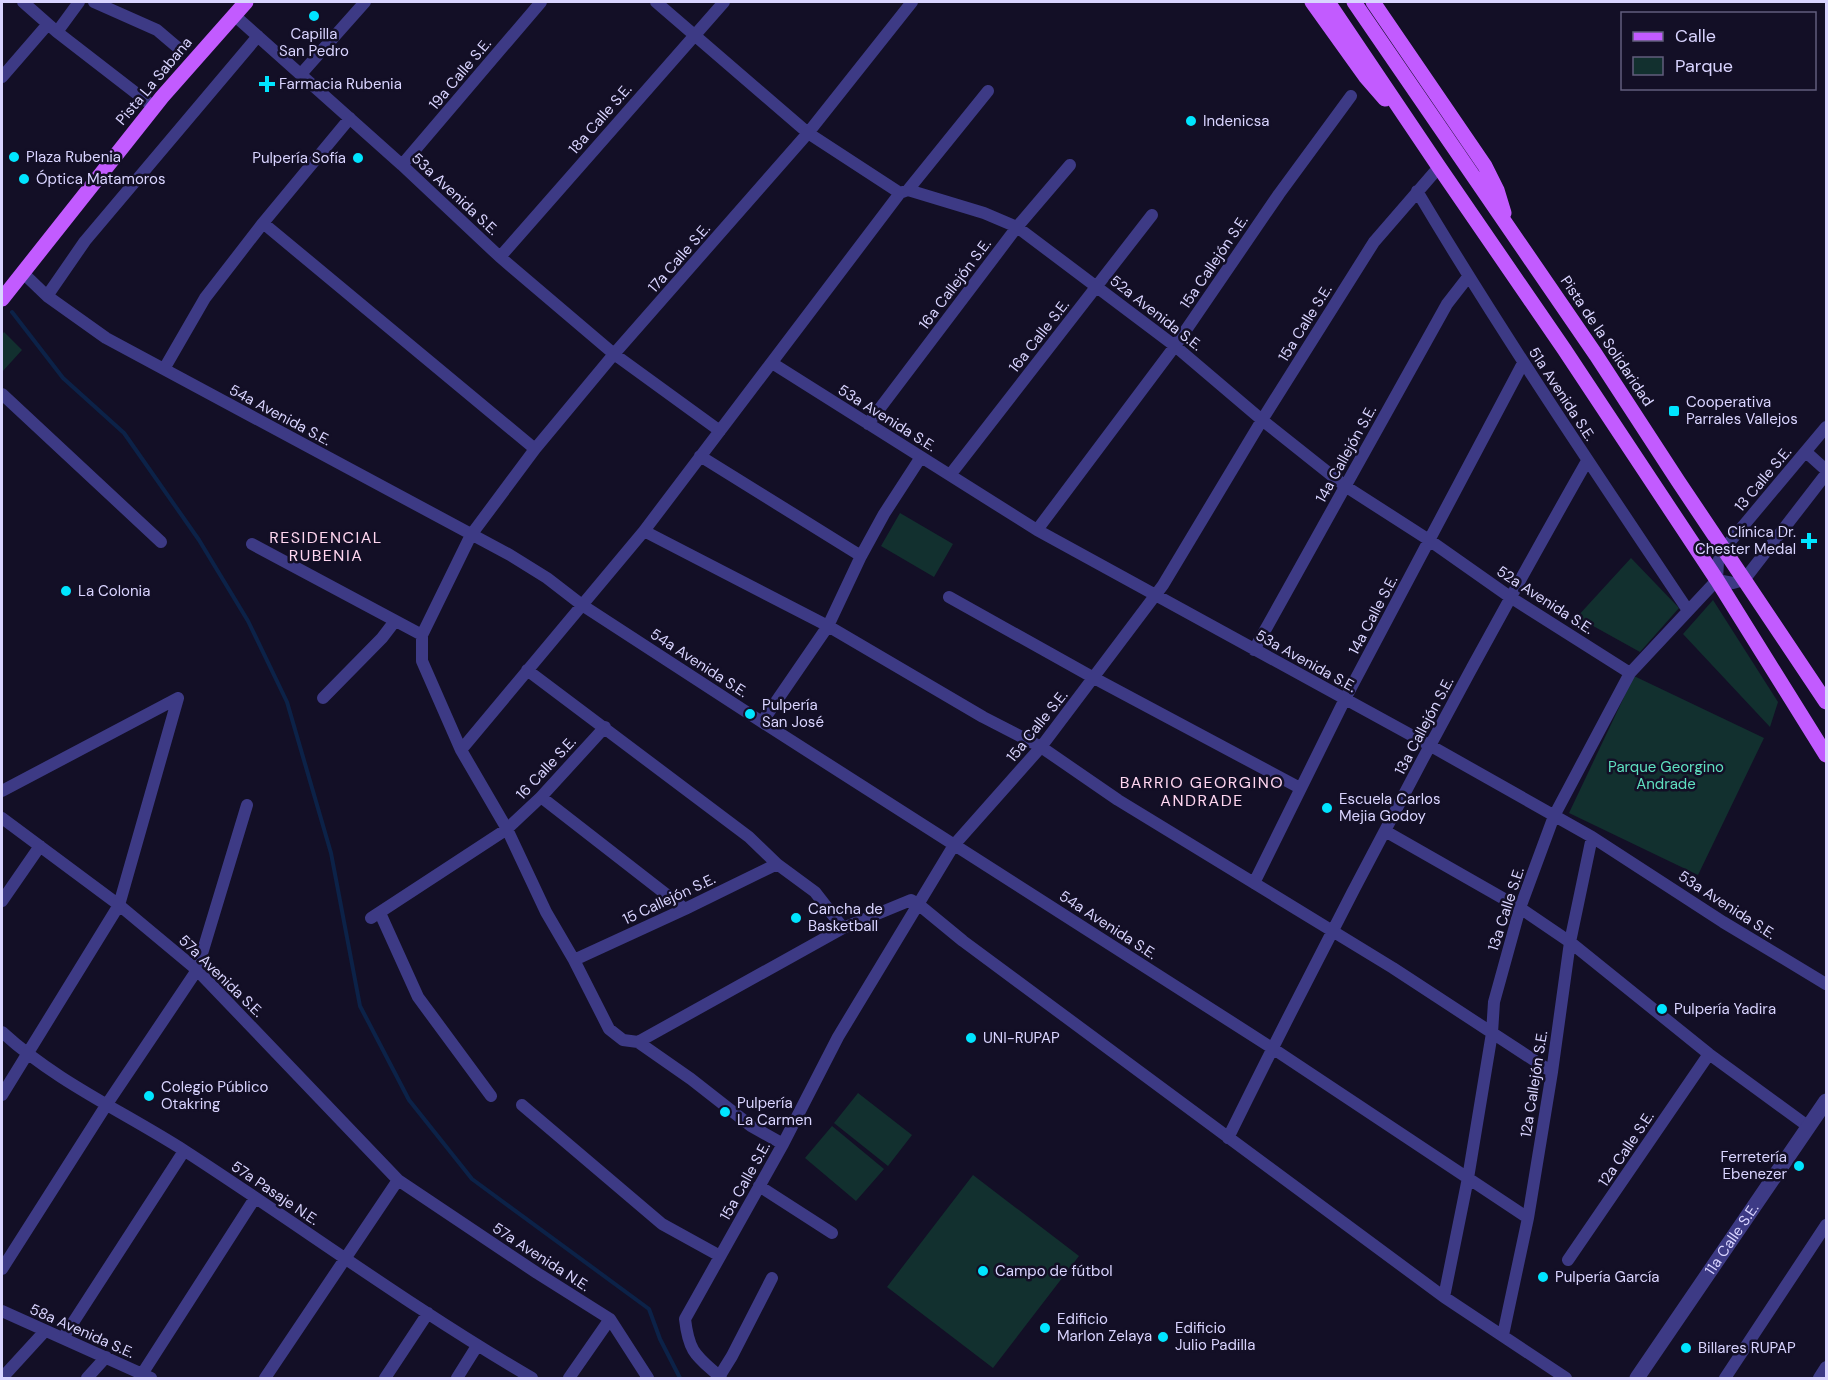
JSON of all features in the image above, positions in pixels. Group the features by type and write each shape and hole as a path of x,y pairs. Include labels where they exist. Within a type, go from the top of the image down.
{"main road":[{"name":"Pista La Sabana","path":"2,299 154,107 246,2"},
{"path":"1312,2 1365,76 1416,132"},
{"path":"1329,2 1717,580 1827,755"},
{"name":"Pista de la Solidaridad","path":"1354,2 1596,355 1827,702"},
{"path":"1373,2 1485,166 1497,190 1507,225"}],"street":[{"path":"24,2 53,28 154,107"},
{"path":"2,77 79,2"},
{"path":"94,2 157,30 177,47"},
{"path":"301,74 365,2"},
{"name":"19a Calle S.E.","path":"402,165 541,2"},
{"name":"52a Avenida S.E.","path":"656,2 808,134 904,191 984,213 1017,227 1175,346 1262,420 1345,486 1429,540 1510,597 1630,673"},
{"name":"18a Calle S.E.","path":"500,257 724,2"},
{"name":"17a Calle S.E.","path":"422,635 471,535 535,449 614,354 808,134 912,2"},
{"name":"53a Avenida S.E.","path":"234,15 402,165 500,257 614,354 720,431"},
{"path":"47,296 86,241 258,36"},
{"path":"461,750 644,531 904,191 988,91"},
{"name":"15a Callejón S.E.","path":"1037,530 1175,346 1279,194 1351,96"},
{"path":"164,369 205,298 263,223 350,118"},
{"name":"16a Callejón S.E.","path":"868,424 1017,227 1070,165"},
{"name":"15a Calle S.E.","path":"720,1378 693,1352 687,1336 685,1319 783,1144 838,1037 954,845 1041,747 1155,596 1374,242 1439,167"},
{"name":"51a Avenida S.E.","path":"1417,191 1523,363 1688,609"},
{"name":"16a Calle S.E.","path":"950,476 1152,215"},
{"path":"263,223 535,449"},
{"name":"54a Avenida S.E.","path":"22,273 47,296 106,338 528,566 582,605 1272,1048 1528,1218"},
{"name":"14a Callejón S.E.","path":"1254,650 1447,304 1468,277"},
{"name":"53a Avenida S.E.","path":"772,363 1037,530 1592,837 1723,922 1827,984"},
{"name":"14a Calle S.E.","path":"1254,884 1345,699 1523,363"},
{"path":"2,394 161,542"},
{"name":"13 Calle S.E.","path":"1724,550 1827,427"},
{"path":"1724,550 1718,562 1717,580 1733,583 1744,580 1827,472 1806,452"},
{"path":"700,456 861,556"},
{"path":"762,722 828,626 884,514 921,457"},
{"name":"13a Callejón S.E.","path":"1228,1138 1272,1048 1385,831 1510,597 1587,461"},
{"path":"644,531 828,626 984,717 1041,747 1118,800 1334,932 1552,1072"},
{"path":"252,544 422,635 422,661 461,750 507,829 546,912 574,960 609,1029 623,1040 638,1042 692,1079 751,1126 783,1144"},
{"name":"13a Calle S.E.","path":"1444,1297 1468,1178 1492,1033 1494,1002 1520,908 1554,816 1630,673 1717,580"},
{"path":"949,597 1300,789"},
{"path":"323,698 382,638 395,621"},
{"path":"527,670 749,837 777,864 815,892 843,928"},
{"path":"2,791 178,698 119,905 2,1095"},
{"name":"16 Calle S.E.","path":"491,1096 418,997 375,915 507,829 541,797 605,727"},
{"path":"541,797 684,909"},
{"path":"2,1269 107,1104 197,970 247,805"},
{"name":"57a Avenida S.E.","path":"2,818 119,905 197,970 398,1180"},
{"path":"1385,831 1520,908 1570,942 1709,1054 1809,1127"},
{"name":"12a Callejón S.E.","path":"1503,1335 1528,1218 1570,942 1592,837"},
{"path":"2,901 40,846"},
{"name":"15 Callejón S.E.","path":"574,960 777,864"},
{"path":"638,1042 843,928 911,900 963,941 1444,1297 1566,1378"},
{"name":"57a Pasaje N.E.","path":"2,1032 27,1055 184,1151 477,1346 532,1378"},
{"name":"12a Calle S.E.","path":"1568,1260 1709,1054"},
{"name":"11a Calle S.E.","path":"1636,1378 1827,1101"},
{"path":"522,1105 662,1224 720,1257"},
{"path":"63,1338 184,1151"},
{"path":"265,1378 398,1180"},
{"name":"57a Avenida N.E.","path":"398,1180 610,1319 648,1378"},
{"path":"759,1186 832,1233"},
{"path":"146,1376 255,1198"},
{"path":"1725,1378 1827,1225"},
{"path":"720,1378 772,1278"},
{"name":"58a Avenida S.E.","path":"2,1311 146,1376"},
{"path":"385,1378 428,1313"},
{"path":"568,1378 610,1319"},
{"path":"2,1378 45,1331"},
{"path":"457,1378 477,1346"},
{"path":"87,1378 106,1357"},
{"path":"1819,1378 1827,1367"}],"green space":[{"path":"4,332 22,350 2,372 2,335"},
{"path":"900,513 953,544 934,577 881,546"},
{"path":"1631,558 1679,608 1640,652 1577,617"},
{"path":"1713,600 1778,702 1770,727 1683,634"},
{"name":"Parque Georgino Andrade","path":"1634,676 1764,738 1698,875 1569,813"},
{"path":"858,1093 912,1135 888,1166 834,1123"},
{"path":"832,1126 884,1169 856,1201 805,1158"},
{"name":"Campo de fútbol","path":"973,1175 1079,1256 993,1368 887,1287"}],"waterway":[{"path":"12,312 63,378 124,433 199,540 248,621 287,702 331,853 360,1006 409,1100 472,1179 649,1309 660,1339 680,1378"}],"place":[{"name":"Capilla San Pedro","path":"314,16"},
{"name":"Farmacia Rubenia","path":"267,84"},
{"name":"Indenicsa","path":"1191,121"},
{"name":"Plaza Rubenia","path":"14,157"},
{"name":"Pulpería Sofía","path":"358,158"},
{"name":"Óptica Matamoros","path":"24,179"},
{"name":"Cooperativa Parrales Vallejos","path":"1674,411"},
{"name":"Clínica Dr. Chester Medal","path":"1809,541"},
{"name":"La Colonia","path":"66,591"},
{"name":"Pulpería San José","path":"750,714"},
{"name":"Escuela Carlos Mejia Godoy","path":"1327,808"},
{"name":"Cancha de Basketball","path":"796,918"},
{"name":"Pulpería Yadira","path":"1662,1009"},
{"name":"UNI-RUPAP","path":"971,1038"},
{"name":"Colegio Público Otakring","path":"149,1096"},
{"name":"Pulpería La Carmen","path":"725,1112"},
{"name":"Ferretería Ebenezer","path":"1799,1166"},
{"name":"Campo de fútbol","path":"983,1271"},
{"name":"Pulpería García","path":"1543,1277"},
{"name":"Edificio Marlon Zelaya","path":"1045,1328"},
{"name":"Edificio Julio Padilla","path":"1163,1337"},
{"name":"Billares RUPAP","path":"1686,1348"}],"district":[{"name":"RESIDENCIAL RUBENIA","path":"326,546"},
{"name":"BARRIO GEORGINO ANDRADE","path":"1202,791"}]}
